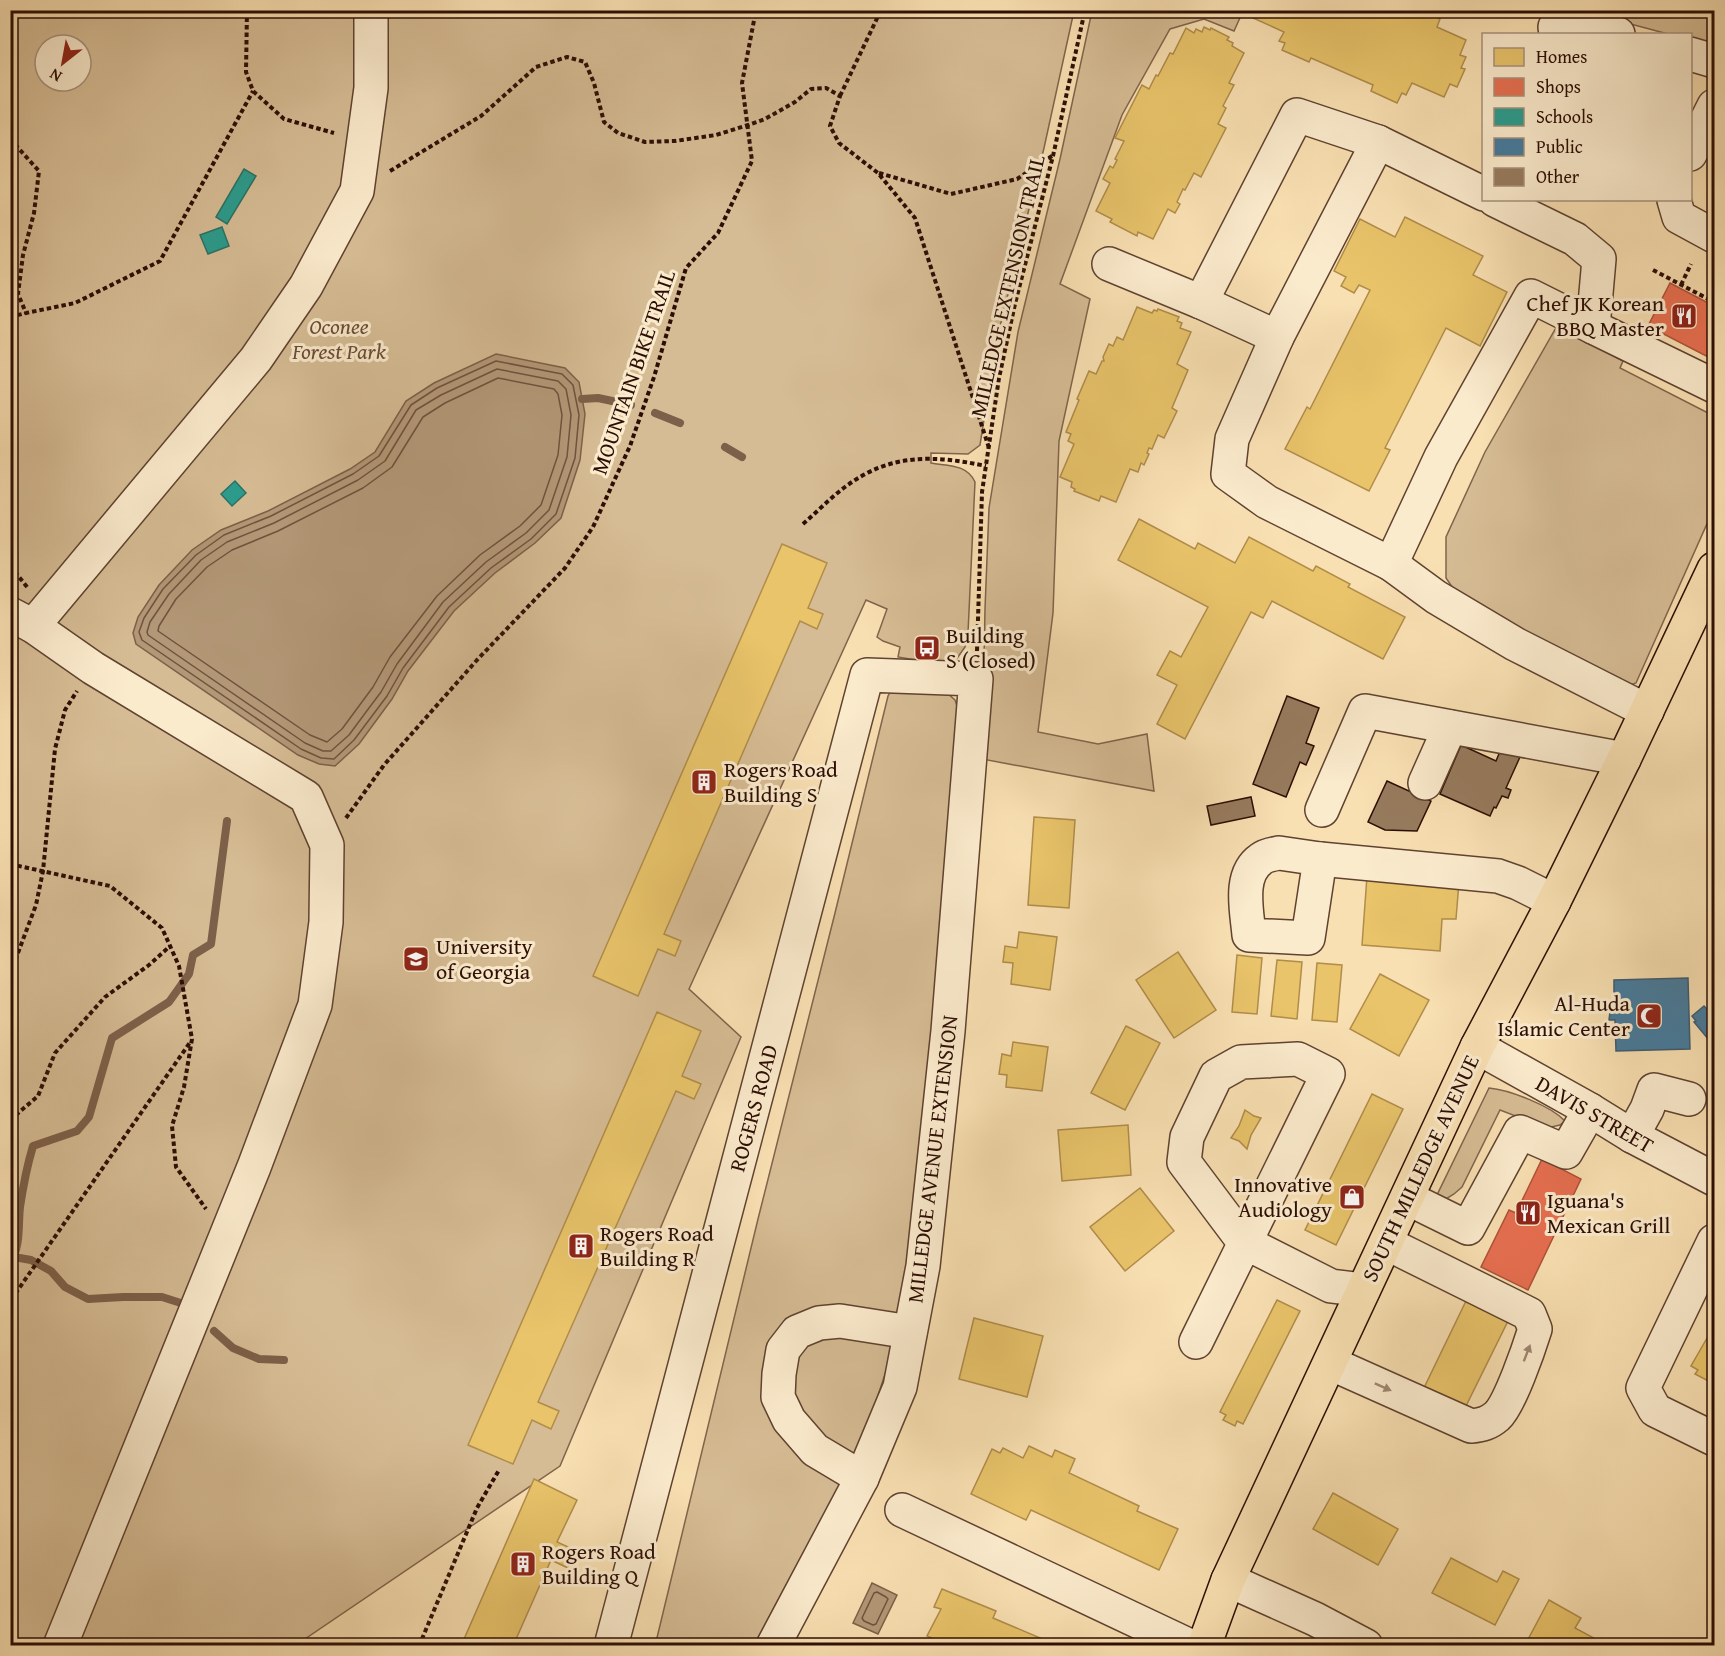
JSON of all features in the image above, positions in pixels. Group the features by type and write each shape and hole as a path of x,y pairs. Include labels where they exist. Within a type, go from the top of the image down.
{"main road":[{"name":"SOUTH MILLEDGE AVENUE","path":"1204,1646 1228,1580 1477,1047 1554,901 1712,580"}],"street":[{"path":"60,1646 255,1167 315,1005 326,922 327,845 306,797 93,669 22,620 256,359 306,286 357,191 371,88 371,10"},
{"path":"1556,33 1556,27 1586,26 1614,33"},
{"path":"1692,55 1714,61"},
{"path":"1692,150 1714,106"},
{"path":"1201,302 1297,114 1378,142 1482,193"},
{"path":"1378,142 1277,337 1232,439 1228,474 1267,502 1391,564 1436,597 1515,644 1647,711"},
{"path":"1497,201 1575,240 1599,259 1593,327"},
{"path":"1674,201 1679,217 1714,236"},
{"path":"1109,264 1201,302 1277,337"},
{"path":"1391,564 1441,457 1531,296 1714,386"},
{"name":"ROGERS ROAD","path":"611,1646 867,675 976,679"},
{"name":"MILLEDGE AVENUE EXTENSION","path":"773,1646 862,1478 900,1388 923,1266 948,1031 976,679"},
{"path":"1322,810 1365,711 1624,759"},
{"path":"1425,783 1450,727"},
{"path":"1320,859 1498,876 1554,901"},
{"name":"DAVIS STREET","path":"1477,1047 1632,1136 1714,1179"},
{"path":"1196,1342 1244,1242 1328,1074 1298,1059 1241,1062 1216,1076 1187,1137 1184,1162 1244,1242 1331,1286 1363,1290"},
{"path":"1632,1136 1647,1109 1654,1090 1689,1099"},
{"path":"1407,1198 1468,1228 1520,1132 1566,1152 1590,1110"},
{"path":"1714,1241 1643,1388 1655,1410 1714,1439"},
{"path":"1330,1363 1471,1426 1486,1424 1499,1414 1514,1386 1535,1329 1529,1314 1386,1243"},
{"path":"862,1478 815,1450 789,1420 778,1397 783,1350 797,1332 819,1323 840,1321 910,1332"},
{"path":"902,1510 1190,1646"},
{"path":"1228,1580 1315,1618 1366,1646"}],"path":[{"path":"248,10 246,72 253,91 284,118 364,141"},
{"name":"MOUNTAIN BIKE TRAIL","path":"327,845 384,765 477,660 565,568 593,527 630,446 654,377 686,268 718,233 752,161 742,83 756,10"},
{"path":"881,10 840,96 830,126 839,143 878,173 915,218 989,448"},
{"name":"MILLEDGE EXTENSION TRAIL","path":"976,679 982,492 999,378 1053,156 1085,10"},
{"path":"357,191 481,116 536,67 567,57 585,62 594,83 604,122 618,133 645,142 675,141 716,135 748,125 785,107 811,89 826,88 840,96"},
{"path":"10,317 75,303 160,261 253,91"},
{"path":"10,139 39,171 34,213 23,255 18,294 26,313"},
{"path":"878,173 951,194 1017,179 1053,156"},
{"path":"1681,285 1691,264"},
{"path":"1653,270 1714,302"},
{"path":"803,524 845,486 875,469 906,459 933,457 986,466"},
{"path":"10,974 36,905 43,871 55,748 62,720 65,710 93,669"},
{"path":"10,864 110,886 162,928 179,966 192,1039 184,1087 172,1126 176,1167 226,1236"},
{"path":"10,1120 38,1095 55,1053 105,997 149,965 170,946"},
{"path":"12,1298 192,1039"},
{"path":"419,1646 477,1508 499,1470"}],"green space":[{"name":"Oconee Forest Park","path":"11,11 1074,11 1044,148 996,343 980,445 968,454 931,453 931,463 962,469 972,476 975,482 968,633 965,647 953,664 945,665 898,657 900,647 877,637 887,609 866,600 689,989 741,1037 560,1466 296,1645 11,1646"},
{"path":"1092,11 1243,11 1234,31 1204,19 1170,29 1122,115 1060,284 1090,299 1059,441 1053,613 1038,732 1098,744 1147,734 1154,791 982,759 989,508 1018,332 1060,159"},
{"path":"1582,11 1714,11 1714,48 1692,41 1692,33 1664,33"},
{"path":"1557,326 1623,361 1620,368 1714,416 1714,508 1636,683 1623,688 1457,594 1446,578 1446,537 1485,452"},
{"path":"892,689 947,693 955,700 958,709 949,883 903,1297 888,1365 871,1417 852,1462 754,1645 655,1646 758,1219 888,696"},
{"path":"1489,1088 1530,1100 1559,1115 1565,1121 1560,1125 1547,1128 1500,1110 1462,1187 1446,1199 1437,1195"}],"water":[{"path":"496,354 565,368 579,382 585,414 580,460 561,518 535,543 495,573 454,611 408,671 392,699 359,744 335,766 319,764 298,755 136,644 133,633 138,617 159,585 192,550 221,530 268,511 350,469 375,452 406,401 434,383"},
{"path":"872,1583 897,1595 878,1634 853,1623"}],"building: Homes":[{"path":"1254,10 1429,10 1432,12 1431,15 1440,19 1437,27 1466,40 1460,55 1466,57 1461,68 1465,69 1457,87 1450,84 1444,97 1412,83 1406,95 1402,93 1397,103 1371,91 1373,85 1311,58 1309,62 1282,50 1285,43 1279,41 1284,32 1251,17"},
{"path":"1204,27 1229,37 1227,40 1233,43 1232,46 1244,53 1229,83 1234,85 1223,106 1226,108 1218,124 1226,128 1201,177 1194,173 1185,190 1183,189 1177,202 1180,204 1175,213 1168,209 1153,239 1138,232 1137,236 1110,222 1112,219 1096,211 1110,183 1103,179 1110,166 1113,168 1124,141 1115,138 1142,85 1149,89 1170,53 1173,54 1186,28 1194,33 1196,29 1202,32"},
{"path":"1405,217 1483,256 1473,275 1507,292 1480,346 1446,328 1385,448 1390,450 1369,491 1285,449 1307,407 1310,409 1370,290 1359,285 1354,293 1341,286 1346,277 1334,271 1360,219 1395,237"},
{"path":"1137,307 1152,313 1158,309 1179,317 1177,321 1182,323 1180,328 1191,332 1177,364 1188,370 1172,408 1177,411 1164,438 1158,435 1152,449 1149,448 1144,465 1141,463 1138,472 1130,469 1116,502 1101,496 1099,501 1074,491 1075,489 1071,487 1072,482 1060,477 1074,444 1068,441 1071,434 1066,432 1089,371 1096,374 1104,361 1103,357 1109,344 1113,346 1117,337 1123,340"},
{"path":"1139,519 1195,549 1198,543 1235,563 1249,537 1313,571 1316,566 1350,584 1348,587 1405,617 1383,659 1272,601 1263,618 1251,612 1185,739 1157,724 1177,685 1157,675 1170,651 1181,657 1208,607 1118,560"},
{"name":"Rogers Road Building S","path":"782,544 827,563 808,608 823,614 817,629 800,621 664,934 681,941 675,956 658,949 638,996 593,976"},
{"path":"1034,817 1075,820 1069,908 1028,905"},
{"path":"1367,876 1459,882 1456,919 1442,919 1440,951 1362,945"},
{"path":"1019,932 1057,937 1050,990 1011,984 1013,963 1003,962 1005,946 1017,948"},
{"path":"1178,952 1216,1010 1174,1038 1136,980"},
{"path":"1237,955 1262,958 1257,1014 1232,1012"},
{"path":"1277,960 1302,962 1297,1019 1271,1016"},
{"path":"1317,963 1342,965 1337,1022 1312,1020"},
{"path":"1380,974 1429,1000 1399,1056 1350,1029"},
{"name":"Rogers Road Building R","path":"657,1012 701,1031 682,1076 701,1084 694,1099 676,1091 538,1402 559,1411 551,1429 532,1420 513,1464 468,1445"},
{"path":"1126,1026 1160,1043 1125,1110 1091,1093"},
{"path":"1013,1042 1048,1047 1042,1091 1006,1087 1007,1075 999,1074 1002,1054 1011,1056"},
{"path":"1372,1094 1403,1109 1336,1245 1305,1230"},
{"path":"1245,1110 1261,1118 1251,1135 1247,1149 1239,1141 1231,1138"},
{"path":"1128,1125 1131,1175 1062,1181 1058,1130"},
{"path":"1140,1188 1174,1231 1125,1271 1090,1227"},
{"path":"1277,1300 1300,1311 1243,1424 1237,1421 1235,1426 1223,1420 1226,1415 1220,1412"},
{"path":"1466,1301 1508,1321 1463,1412 1422,1392"},
{"path":"974,1318 1043,1336 1027,1397 959,1379"},
{"path":"1714,1326 1714,1384 1695,1374 1698,1370 1691,1366"},
{"path":"1029,1446 1052,1457 1055,1450 1075,1459 1069,1473 1139,1506 1137,1511 1178,1529 1159,1570 1031,1510 1026,1520 971,1494 992,1449 1000,1453 1003,1448 1023,1458"},
{"name":"Rogers Road Building Q","path":"534,1479 577,1500 557,1542 577,1551 568,1568 551,1560 513,1646 461,1646"},
{"path":"1333,1493 1398,1529 1378,1565 1313,1529"},
{"path":"1451,1558 1497,1582 1503,1571 1519,1579 1495,1625 1432,1593"},
{"path":"942,1589 996,1611 993,1618 1059,1646 949,1646 927,1636 941,1609 934,1607"},
{"path":"1549,1600 1581,1618 1575,1628 1603,1643 1601,1646 1525,1645"}],"building: Shops":[{"name":"Chef JK Korean BBQ Master","path":"1670,283 1714,306 1714,360 1648,326"},
{"path":"1542,1159 1581,1179 1528,1290 1481,1267 1509,1210 1516,1213"}],"building: Schools":[{"path":"244,169 256,176 227,224 216,217"},
{"path":"222,227 229,246 208,254 200,235"},
{"path":"235,481 246,493 232,506 221,494"}],"building: Public":[{"name":"Al-Huda Islamic Center","path":"1688,978 1690,1049 1616,1051 1615,1020 1609,1020 1610,1012 1614,1012 1614,980"},
{"name":"Al-Huda Islamic Center","path":"1704,1006 1709,1011 1714,1006 1714,1046 1694,1022 1696,1021 1692,1016"}],"building: Other":[{"path":"1287,696 1319,708 1306,743 1314,746 1306,765 1300,762 1286,797 1253,784"},
{"path":"1461,745 1496,761 1501,749 1520,757 1506,788 1511,790 1508,798 1502,796 1490,816 1440,794"},
{"path":"1387,781 1431,801 1417,831 1385,830 1368,822"},
{"path":"1251,797 1255,816 1211,825 1207,806"}],"waterway":[{"path":"582,399 598,398 631,405"},
{"path":"655,413 680,423"},
{"path":"725,447 742,457"},
{"path":"10,1263 16,1250 21,1199 33,1146 77,1131 89,1117 112,1038 169,1002 189,974 193,955 211,944 227,821"},
{"path":"14,1257 31,1260 51,1271 65,1287 88,1299 162,1297 187,1305"},
{"path":"214,1331 233,1348 259,1359 284,1360"}],"place":[{"name":"Chef JK Korean BBQ Master","path":"1684,316"},
{"name":"Building S (Closed)","path":"927,648"},
{"name":"Rogers Road Building S","path":"704,782"},
{"name":"University of Georgia","path":"416,959"},
{"name":"Al-Huda Islamic Center","path":"1649,1016"},
{"name":"Innovative Audiology","path":"1352,1197"},
{"name":"Iguana's Mexican Grill","path":"1528,1213"},
{"name":"Rogers Road Building R","path":"581,1246"},
{"name":"Rogers Road Building Q","path":"523,1564"}]}
